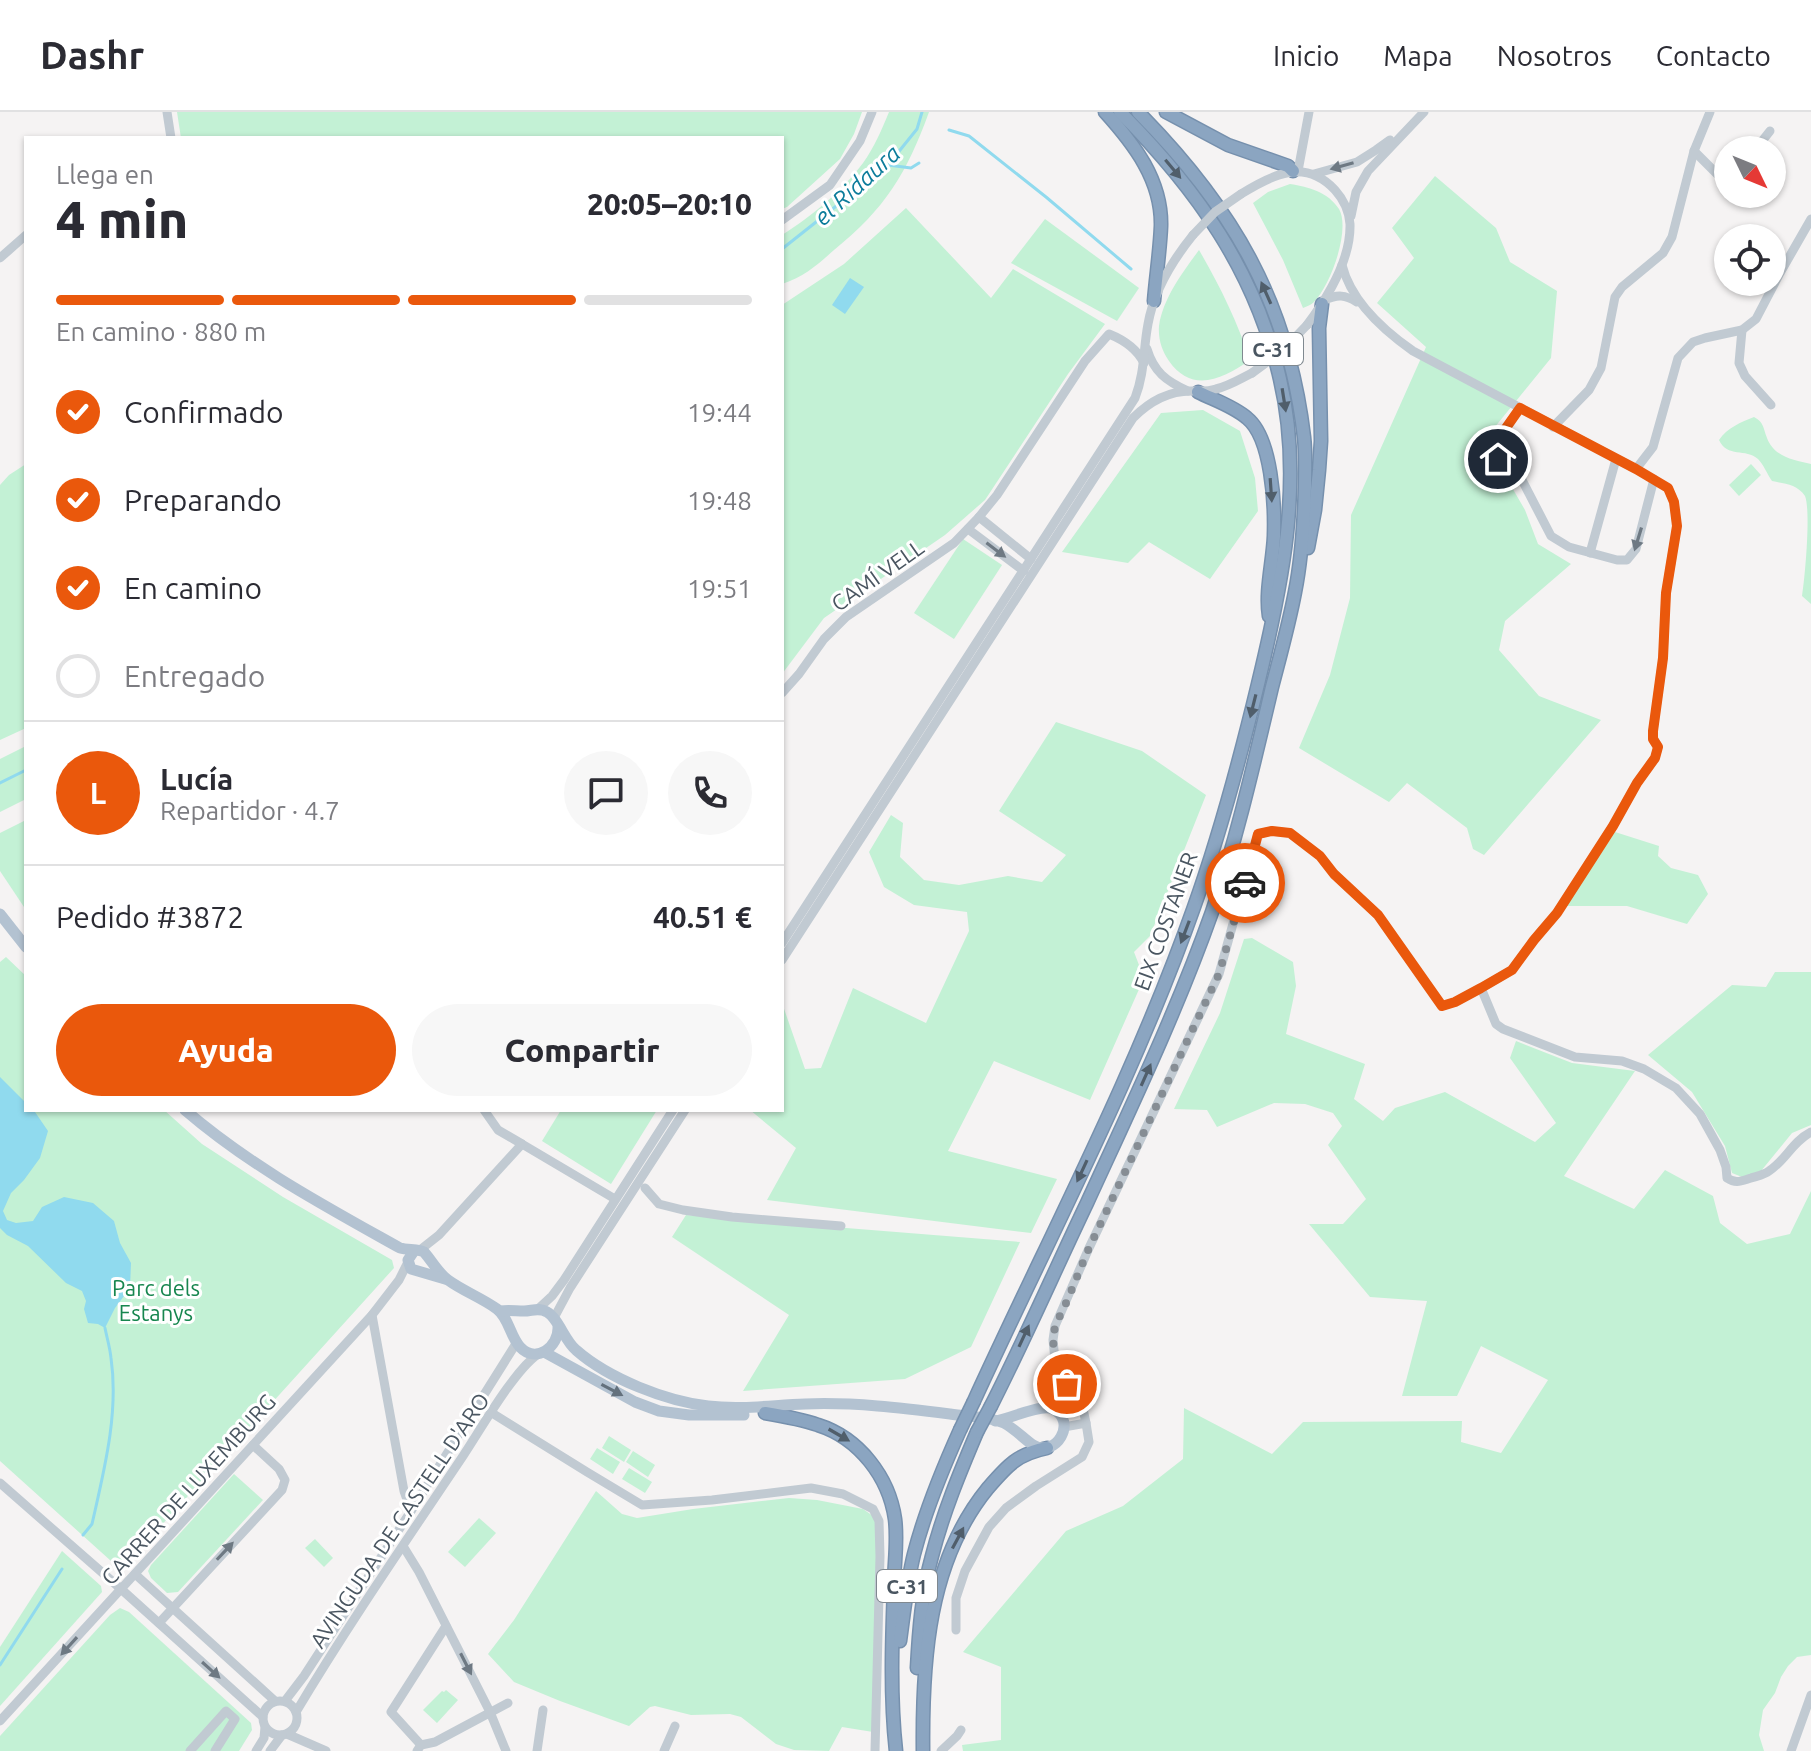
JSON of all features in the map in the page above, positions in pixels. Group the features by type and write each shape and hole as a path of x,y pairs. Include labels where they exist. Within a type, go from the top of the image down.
{"highway":[{"path":"1105,112 1144,160 1159,200 1161,223 1154,301"},
{"name":"EIX COSTANER","path":"898,1751 900,1640 908,1584 922,1525 960,1430 1136,1053 1190,920 1230,792 1271,630 1284,563 1291,474 1288,423 1281,382 1257,303 1204,208 1174,170 1120,112"},
{"name":"EIX COSTANER","path":"917,1751 918,1642 925,1587 939,1530 977,1432 1158,1047 1211,914 1242,810 1296,589 1305,454 1295,382 1281,330 1251,259 1234,230 1198,177 1138,112"},
{"path":"1166,112 1218,140 1296,171"},
{"name":"C-31","path":"1296,589 1303,578 1319,470 1319,328 1324,302"},
{"name":"C-31","path":"1193,391 1233,408 1250,420 1266,448 1274,533 1268,611 1271,630"},
{"path":"765,1413 822,1426 851,1443 872,1462 887,1489 895,1518 893,1706 898,1751"},
{"path":"923,1751 925,1657 935,1596 951,1552 980,1499 1010,1464 1030,1451 1047,1448"}],"main road":[{"path":"0,914 24,944"},
{"path":"187,1112 210,1132 290,1187 400,1248 500,1311 526,1351 541,1353 635,1402 659,1411 728,1416 765,1413 807,1404"},
{"path":"516,1339 516,1322 532,1310"},
{"path":"500,1311 548,1313 574,1349 592,1362 633,1385 675,1400 733,1408 807,1404 869,1406 995,1421 1043,1407 1053,1409 1061,1416 1064,1427 1061,1439 1047,1448 1036,1447 1015,1430 995,1421"},
{"path":"541,1353 556,1342 556,1323"},
{"path":"1027,1440 1023,1424 1032,1410"}],"street":[{"path":"167,112 171,136"},
{"path":"784,219 830,185 860,141 872,112"},
{"path":"784,957 1133,418 1147,404 1167,396 1220,389 1252,373 1282,351 1307,325 1324,302 1342,265 1359,184 1377,160 1424,112"},
{"path":"1553,427 1589,390 1601,368 1615,297 1622,287 1663,253 1672,237 1694,151 1710,112"},
{"path":"1296,171 1308,116"},
{"path":"1308,116 1308,167 1338,193 1348,210 1350,224"},
{"path":"784,940 1135,398 1154,301 1169,268 1193,235 1215,212 1267,179 1296,171 1313,174 1357,162 1414,121"},
{"path":"1766,136 1770,131"},
{"path":"1694,151 1714,171"},
{"path":"1636,469 1653,447 1678,358 1693,342 1742,330 1756,319 1811,219"},
{"path":"0,258 24,237"},
{"path":"956,1630 956,1598 965,1571 989,1527 1006,1508 1082,1457 1089,1442 1082,1404 1055,1360 1055,1326 1219,974 1258,834 1272,831 1290,833 1320,856 1334,874 1378,915 1442,1006 1512,970 1557,913 1655,758 1658,747 1653,731 1663,658 1666,593 1677,526 1674,502 1668,488 1413,351 1395,338 1363,305 1349,288 1342,265"},
{"path":"1324,302 1338,295 1347,295 1363,305"},
{"name":"CAMÍ VELL","path":"784,691 824,639 846,617 954,543 979,517 997,495 1085,361 1109,334 1130,340 1139,337 1147,326"},
{"path":"1742,330 1739,363 1745,376 1771,405"},
{"path":"1120,339 1140,354 1144,363"},
{"path":"1146,346 1162,377 1193,391"},
{"path":"1520,408 1494,445 1494,453 1521,478 1551,536 1569,547 1617,560 1630,558 1636,549 1654,479"},
{"path":"1590,553 1616,459"},
{"path":"979,517 1031,559"},
{"path":"968,529 1024,571"},
{"path":"1481,988 1496,1024 1503,1029 1575,1057 1622,1061 1644,1069 1676,1088 1700,1114 1720,1150 1727,1178 1731,1181 1739,1182 1766,1174 1798,1139 1811,1132"},
{"path":"485,1112 498,1130 615,1199"},
{"path":"532,1310 552,1296 564,1280 672,1112"},
{"path":"556,1323 570,1288 684,1112"},
{"path":"418,1260 522,1144"},
{"path":"645,1188 659,1204 683,1210 841,1226"},
{"name":"CARRER DE LUXEMBURG","path":"0,1721 372,1315 418,1260"},
{"path":"372,1315 404,1491 411,1511"},
{"name":"AVINGUDA DE CASTELL D'ARO","path":"280,1701 304,1676 411,1511 516,1339"},
{"name":"AVINGUDA DE CASTELL D'ARO","path":"297,1717 314,1683 492,1413 515,1379 541,1353"},
{"path":"492,1413 642,1505 811,1488 843,1494 873,1509 879,1521 880,1556 875,1751"},
{"path":"1064,1427 1086,1423"},
{"path":"159,1623 282,1490 285,1480 279,1469 253,1445"},
{"path":"0,1483 159,1623 273,1734 285,1734 326,1751"},
{"path":"403,1546 490,1712 506,1751"},
{"path":"135,1574 280,1701 290,1704 301,1734 309,1742"},
{"path":"446,1626 391,1712 419,1748 508,1703"},
{"path":"1791,1751 1811,1695"},
{"path":"256,1751 264,1738 266,1707 280,1701"},
{"path":"537,1751 543,1710"},
{"path":"190,1751 226,1711 235,1719 215,1750 201,1739"},
{"path":"270,1751 285,1734 292,1731 297,1717"},
{"path":"664,1751 675,1726"},
{"path":"941,1751 961,1730"}],"green space":[{"path":"177,112 862,112 840,159 784,208 784,136 181,136"},
{"path":"889,112 929,112 903,172 881,204 852,235 810,270 784,283 784,234 846,183 863,163"},
{"path":"1435,176 1496,228 1510,262 1557,291 1551,358 1477,449 1503,472 1525,510 1538,544 1571,564 1505,621 1499,650 1539,696 1601,720 1484,855 1473,849 1467,828 1407,783 1389,802 1299,748 1330,675 1350,598 1351,515 1426,347 1377,303 1414,258 1392,228"},
{"path":"1290,184 1324,194 1335,203 1342,218 1341,243 1332,271 1313,303 1303,308 1283,260 1253,203 1268,192"},
{"path":"906,208 991,298 1013,269 1105,324 1068,374 985,500 945,535 824,618 784,671 784,304 844,264"},
{"path":"1045,219 1139,288 1117,321 1011,263"},
{"path":"1199,250 1228,304 1250,360 1229,373 1208,380 1188,377 1178,371 1164,353 1159,336 1161,316 1169,295"},
{"path":"1203,410 1240,431 1255,478 1258,511 1210,579 1149,542 1128,563 1062,552 1161,413"},
{"path":"1754,417 1761,423 1774,450 1785,457 1811,464 1811,604 1802,596 1807,529 1805,496 1794,487 1772,481 1760,461 1748,454 1727,449 1719,440 1739,423"},
{"path":"1751,464 1761,475 1739,496 1729,485"},
{"path":"24,465 24,729 0,740 0,485"},
{"path":"963,539 1002,565 954,639 914,613"},
{"path":"1056,722 1142,751 1206,795 1150,936 1134,952 1144,978 1090,1100 994,1061 948,1151 1057,1179 1031,1233 767,1200 796,1148 752,1112 784,1112 784,1009 805,1069 821,1068 853,988 926,1023 969,931 967,912 914,905 884,887 869,852 891,815 903,823 900,857 924,880 959,885 1008,876 1042,882 1066,855 999,811"},
{"path":"24,747 24,800 0,812 0,759"},
{"path":"24,821 24,907 0,871 0,833"},
{"path":"1615,832 1659,846 1658,856 1671,868 1698,875 1708,894 1687,924 1627,906 1566,906"},
{"path":"1252,938 1293,962 1296,986 1286,1034 1365,1064 1354,1099 1383,1121 1395,1108 1445,1092 1535,1142 1556,1123 1510,1058 1516,1041 1572,1063 1635,1071 1564,1176 1634,1209 1665,1170 1713,1196 1720,1223 1747,1244 1790,1234 1811,1191 1811,1655 1797,1657 1788,1666 1763,1710 1759,1735 1764,1751 963,1751 962,1745 1001,1740 1001,1667 963,1652 1066,1531 1123,1506 1183,1459 1184,1408 1272,1454 1303,1422 1462,1421 1461,1442 1501,1453 1548,1380 1481,1346 1457,1396 1402,1396 1427,1301 1370,1297 1309,1224 1343,1224 1366,1199 1328,1145 1342,1126 1333,1113 1305,1104 1274,1103 1217,1127 1207,1110 1174,1109 1220,1013 1244,939"},
{"name":"Parc dels Estanys","path":"6,957 24,974 24,1112 166,1112 202,1144 283,1197 392,1260 394,1268 121,1570 0,1461 0,962"},
{"path":"1775,972 1811,972 1811,1125 1792,1133 1761,1171 1742,1177 1732,1173 1725,1146 1692,1092 1648,1055 1732,985 1766,987"},
{"path":"560,1112 656,1112 611,1184 542,1141"},
{"path":"686,1215 1020,1242 971,1347 905,1379 743,1391 789,1315 672,1237"},
{"path":"609,1436 631,1450 624,1462 602,1448"},
{"path":"597,1448 620,1462 613,1474 590,1459"},
{"path":"633,1451 655,1465 648,1477 626,1462"},
{"path":"629,1468 652,1482 645,1493 622,1479"},
{"path":"234,1474 263,1500 178,1592 167,1593 151,1578 148,1571 151,1565"},
{"path":"596,1491 622,1514 637,1518 789,1498 863,1509 873,1516 881,1532 873,1732 842,1727 829,1751 794,1750 776,1744 741,1717 730,1714 691,1715 655,1706 629,1726 514,1682 488,1654 514,1620"},
{"path":"479,1518 496,1533 465,1567 448,1552"},
{"path":"315,1539 333,1558 324,1567 305,1548"},
{"path":"62,1551 101,1586 102,1592 0,1706 0,1647"},
{"path":"120,1608 129,1612 251,1723 252,1730 239,1751 0,1751 0,1736 110,1615"},
{"path":"446,1690 458,1700 437,1723 423,1710"}],"water":[{"path":"850,278 864,287 845,314 832,305"},
{"path":"0,1077 24,1101 24,1112 35,1112 48,1131 40,1158 11,1193 3,1211 7,1220 16,1223 33,1221 42,1207 64,1197 93,1203 114,1221 120,1243 131,1263 130,1288 105,1328 88,1323 82,1291 66,1283 28,1246 0,1228"}],"waterway":[{"name":"el Ridaura","path":"784,247 888,165 917,129 922,112"},
{"path":"949,130 969,136 1131,269"},
{"path":"888,165 911,168 919,163"},
{"name":"el Ridaura","path":"0,783 24,771"},
{"path":"83,1535 92,1524 112,1421 113,1379 105,1328"},
{"path":"0,1665 62,1569"}],"way so far":[{"path":"1067,1384 1055,1360 1055,1326 1219,974 1245,883"}],"route":[{"path":"1245,883 1258,834 1272,831 1290,833 1320,856 1334,874 1378,915 1442,1006 1512,970 1557,913 1655,758 1658,747 1653,731 1663,658 1666,593 1677,526 1674,502 1668,488 1520,408 1494,445 1498,459"}]}
